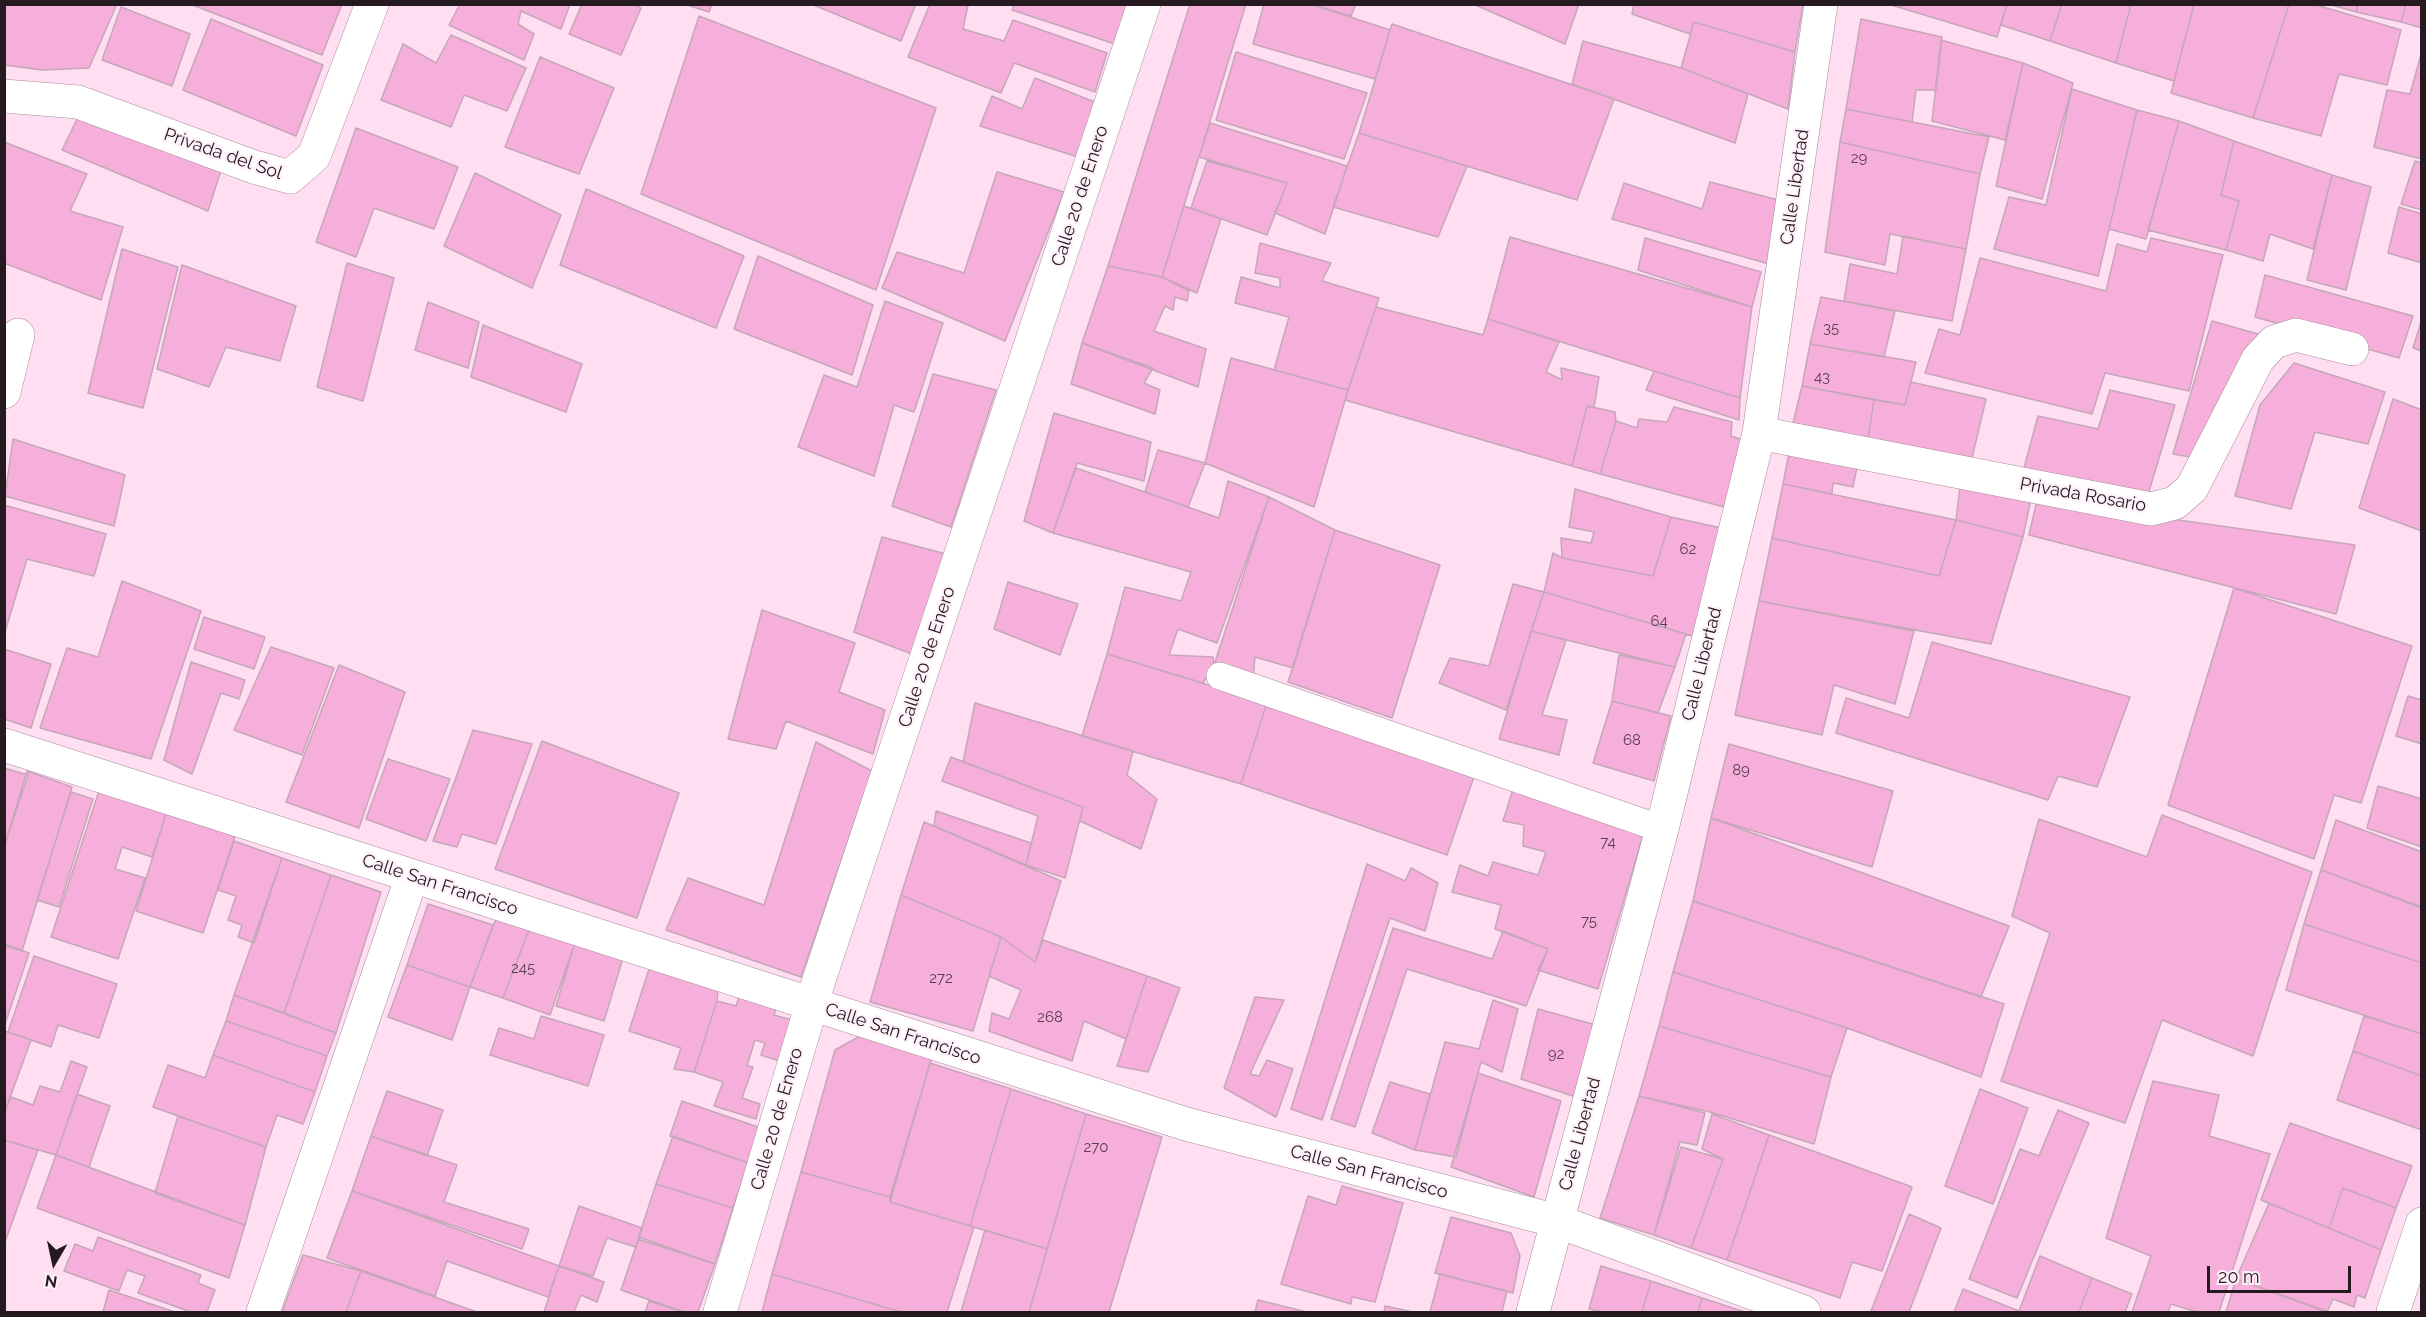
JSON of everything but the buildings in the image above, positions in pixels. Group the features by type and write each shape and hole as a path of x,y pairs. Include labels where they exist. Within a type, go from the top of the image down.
{"street":[{"name":"Privada del Sol","path":"4,96 78,102 254,167 290,177 314,156 372,4"},
{"name":"Calle 20 de Enero","path":"720,1312 811,1004 1144,4"},
{"name":"Calle Libertad","path":"1533,1312 1662,829 1759,433 1821,4"},
{"path":"4,392 18,334"},
{"name":"Privada Rosario","path":"1759,433 2151,508 2175,503 2192,488 2258,359 2274,342 2296,335 2352,349"},
{"name":"Calle San Francisco","path":"4,745 1186,1124 1557,1221 1804,1312"},
{"path":"263,1312 412,876"},
{"path":"2393,1312 2421,1224"}],"lane":[{"path":"1220,676 1662,829"}]}
